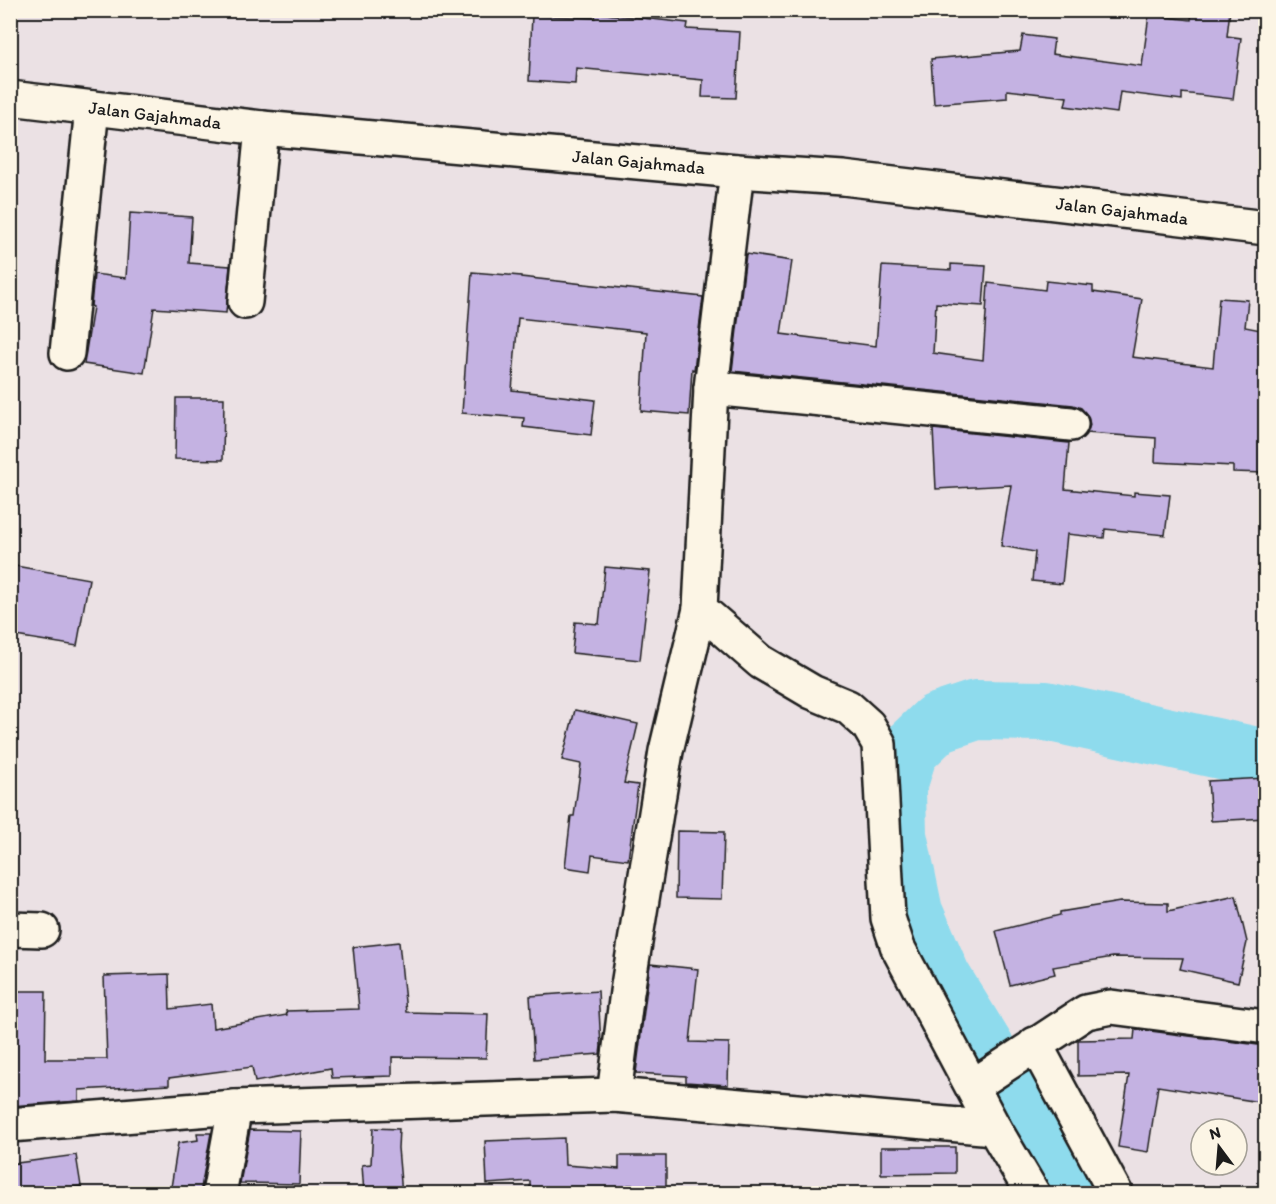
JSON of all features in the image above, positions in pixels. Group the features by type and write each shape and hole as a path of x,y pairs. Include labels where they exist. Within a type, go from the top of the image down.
{"street":[{"name":"Jalan Gajahmada","path":"10,98 262,128 737,171 843,178 1266,228"},
{"path":"67,353 92,108"},
{"path":"245,303 262,128"},
{"path":"614,1095 627,992 666,751 700,609 711,388 737,171"},
{"path":"711,388 1071,424"},
{"path":"700,609 760,662 812,692 848,707 868,725 879,744 888,918 898,948 977,1083 994,1128 1033,1194"},
{"path":"977,1083 1086,1012 1111,1006 1266,1027"},
{"path":"1030,1048 1116,1194"},
{"path":"10,1125 235,1107 614,1095 994,1128"},
{"path":"219,1194 235,1107"}],"building":[{"path":"1192,10 1230,10 1227,36 1241,38 1233,99 1182,93 1182,100 1120,92 1117,113 1065,106 1067,97 1007,90 1007,98 934,104 931,59 1020,51 1023,35 1054,39 1052,54 1142,66 1149,15 1191,20"},
{"path":"596,13 688,23 687,29 740,32 736,98 702,97 703,80 576,68 575,84 529,81 532,15 595,18"},
{"path":"130,213 192,217 189,263 230,266 226,313 154,308 144,373 84,364 93,307 91,306 94,274 126,278"},
{"path":"746,254 792,261 781,334 876,346 882,266 951,270 951,264 986,266 983,306 936,303 933,353 983,360 988,283 1045,290 1046,281 1093,286 1093,292 1142,299 1132,357 1213,367 1219,298 1248,300 1245,327 1266,331 1266,375 1262,374 1261,443 1266,444 1266,473 1233,472 1233,466 1155,462 1156,438 1087,433 1090,425 1088,416 1081,408 1073,405 732,371"},
{"path":"472,272 703,297 694,370 692,369 689,415 641,411 646,332 518,318 512,390 595,400 591,435 523,427 524,418 462,413"},
{"path":"176,398 224,398 223,460 175,459"},
{"path":"933,429 1069,443 1065,489 1134,496 1134,492 1170,495 1165,535 1105,529 1104,538 1067,534 1062,584 1032,581 1035,552 1001,546 1011,485 936,489"},
{"path":"10,565 89,579 77,646 10,635"},
{"path":"605,567 650,571 640,660 572,653 575,622 599,624"},
{"path":"575,710 638,724 624,783 638,785 628,860 592,855 590,871 565,867 571,816 574,816 581,764 562,760"},
{"path":"1266,778 1266,818 1211,821 1208,781"},
{"path":"677,831 724,832 722,899 676,898"},
{"path":"1236,896 1247,942 1238,982 1180,969 1183,958 1113,957 1053,967 1055,974 1010,985 996,931 1060,915 1060,912 1120,902 1168,903 1168,911"},
{"path":"399,942 406,1012 488,1014 486,1058 392,1057 392,1076 332,1078 331,1068 255,1082 252,1067 169,1078 169,1085 79,1090 79,1101 10,1106 10,991 46,991 45,1059 107,1059 104,976 169,974 170,1009 211,1004 213,1028 287,1015 286,1011 359,1009 353,947"},
{"path":"650,964 698,969 690,1042 729,1043 728,1085 686,1082 686,1076 636,1073"},
{"path":"598,991 600,1054 534,1059 530,996"},
{"path":"1135,1029 1266,1046 1266,1103 1158,1086 1148,1152 1118,1147 1129,1075 1078,1076 1078,1040 1134,1039"},
{"path":"373,1128 399,1129 398,1148 402,1194 364,1194 362,1165 371,1164"},
{"path":"250,1130 301,1131 299,1184 240,1183"},
{"path":"197,1133 211,1133 200,1194 170,1194 178,1143 198,1140"},
{"path":"564,1138 565,1165 619,1169 619,1156 666,1156 666,1186 628,1185 627,1189 530,1191 530,1181 487,1184 485,1141"},
{"path":"881,1147 955,1147 955,1173 881,1174"},
{"path":"76,1155 81,1186 10,1194 10,1164"}],"waterway":[{"path":"1073,1194 941,977 913,912 897,835 896,790 908,751 937,723 976,710 1046,711 1266,759"}]}
